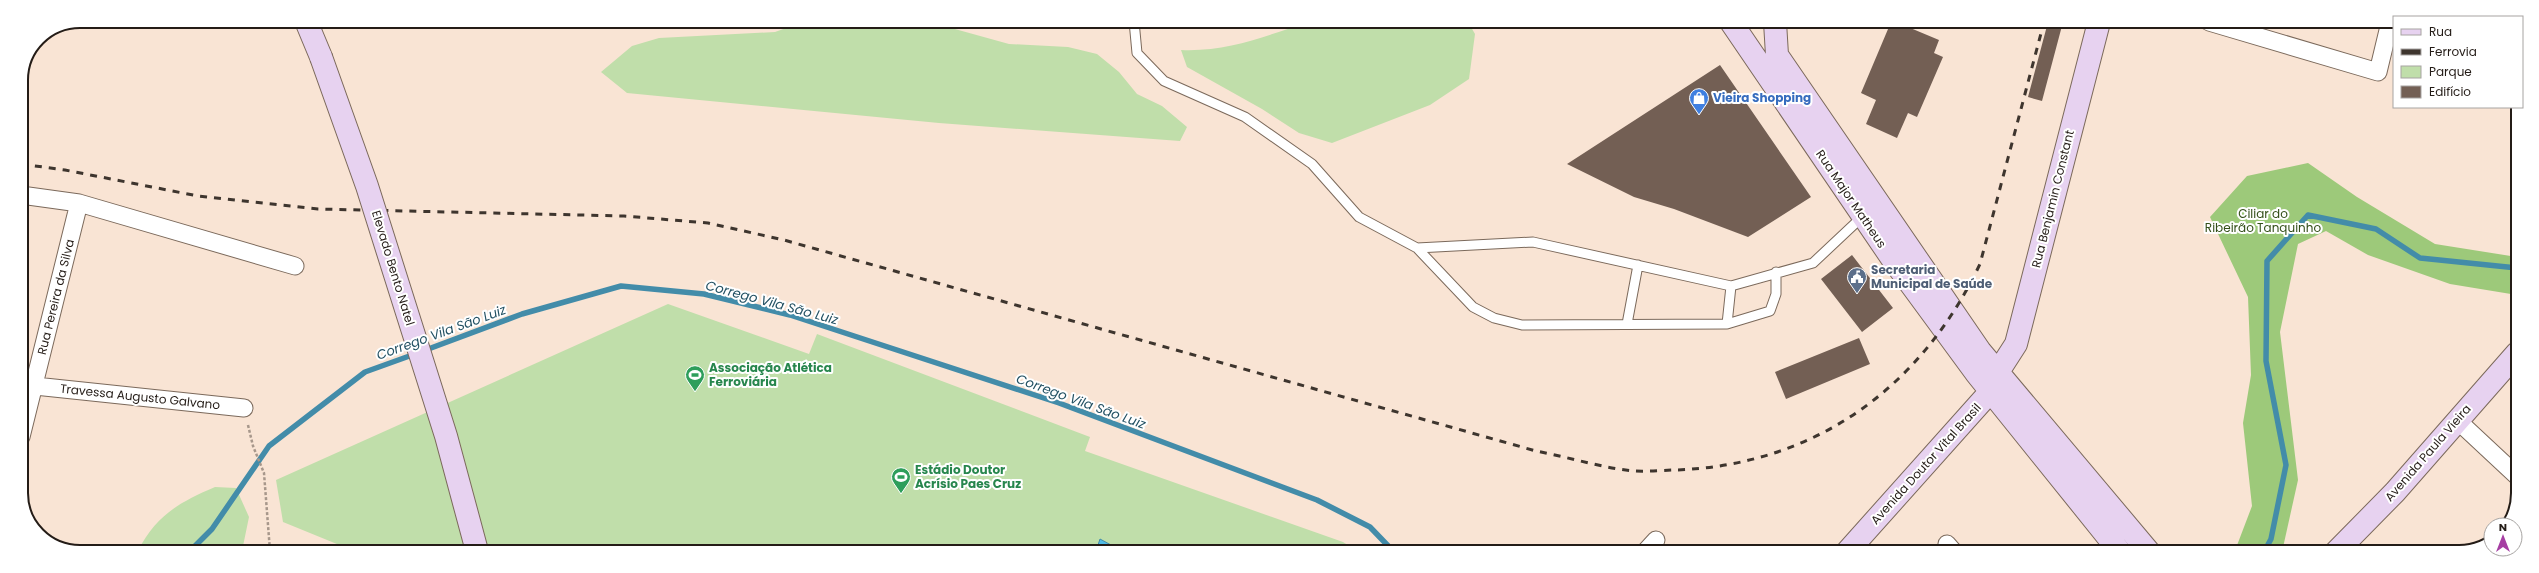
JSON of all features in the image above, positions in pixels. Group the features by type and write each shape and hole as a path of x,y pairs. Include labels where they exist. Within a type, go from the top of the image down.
{"main road":[{"name":"Elevado Bento Natel","path":"309,28 321,57 367,186 446,436 475,545"},
{"name":"Rua Major Matheus","path":"1734,28 1863,216 1976,373 1994,382"},
{"name":"Rua Major Matheus","path":"1775,28 1777,55 1967,332 1994,382"},
{"name":"Rua Benjamin Constant","path":"1994,382 2016,344 2096,28"},
{"name":"Avenida Paula Vieira","path":"2343,545 2395,492 2511,360"},
{"name":"Avenida Doutor Vital Brasil","path":"1853,545 1994,382"},
{"path":"1994,382 2115,545"},
{"path":"1994,382 2143,545"}],"street":[{"path":"2229,28 2378,72 2389,28"},
{"path":"28,196 79,203 295,266"},
{"name":"Rua Pereira da Silva","path":"28,412 79,203"},
{"name":"Travessa Augusto Galvano","path":"35,386 244,408"},
{"path":"2458,420 2511,470"}],"lane":[{"path":"1135,28 1137,53 1164,81 1245,117 1312,164 1359,217 1417,248 1473,307 1494,318 1522,325 1727,324 1770,311 1776,294 1776,272"},
{"path":"1417,248 1533,242 1731,286 1776,272 1813,263 1863,216"},
{"path":"1627,324 1638,265"},
{"path":"1727,324 1731,286"}],"path":[{"path":"253,446 264,472 270,545"}],"green space":[{"path":"786,28 951,28 1009,44 1068,47 1097,54 1119,72 1137,94 1162,106 1187,127 1180,141 939,123 627,93 601,72 632,46 659,38 775,32"},
{"path":"1291,28 1472,28 1475,34 1469,79 1430,105 1332,143 1299,133 1262,109 1187,67 1181,50 1198,50 1231,46"},
{"name":"Ciliar do Ribeirão Tanquinho","path":"2308,163 2357,197 2435,244 2511,256 2511,294 2450,284 2368,255 2326,231 2298,244 2280,332 2298,480 2284,545 2237,545 2252,506 2243,423 2251,375 2248,297 2210,217 2247,176"},
{"name":"Associação Atlética Ferroviária","path":"668,304 809,354 817,334 1090,437 1085,451 1343,542 1348,545 339,545 283,522 276,480"},
{"path":"215,487 236,488 249,517 243,545 142,545 161,519 180,504"}],"water":[{"path":"1100,539 1111,545 1098,545"}],"building":[{"path":"1888,28 1910,28 1939,40 1934,53 1943,57 1917,117 1908,113 1897,138 1866,124 1876,100 1861,93"},
{"path":"2046,28 2061,28 2042,101 2028,97"},
{"name":"Vieira Shopping","path":"1720,65 1811,197 1748,237 1674,209 1634,197 1567,164"},
{"name":"Secretaria Municipal de Saúde","path":"1852,255 1893,308 1862,332 1821,279"},
{"path":"1859,338 1870,364 1786,399 1775,372"}],"waterway":[{"path":"2268,545 2271,539 2286,465 2266,361 2267,261 2308,215 2376,229 2420,258 2511,267"},
{"name":"Corrego Vila São Luiz","path":"423,351 522,314 621,286 704,294 790,315 1059,403 1317,500 1370,527 1387,545"},
{"name":"Corrego Vila São Luiz","path":"196,545 212,529 269,446 365,372 415,354"}],"railway":[{"path":"28,165 65,170 198,196 318,209 624,216 708,223 784,240 1536,451 1622,470 1676,470 1727,465 1774,453 1818,435 1858,412 1895,382 1927,348 1956,308 1980,264 2042,28"}],"place":[{"name":"Vieira Shopping","path":"1699,115"},
{"name":"Secretaria Municipal de Saúde","path":"1857,294"},
{"name":"Associação Atlética Ferroviária","path":"695,392"},
{"name":"Estádio Doutor Acrísio Paes Cruz","path":"901,494"}]}
